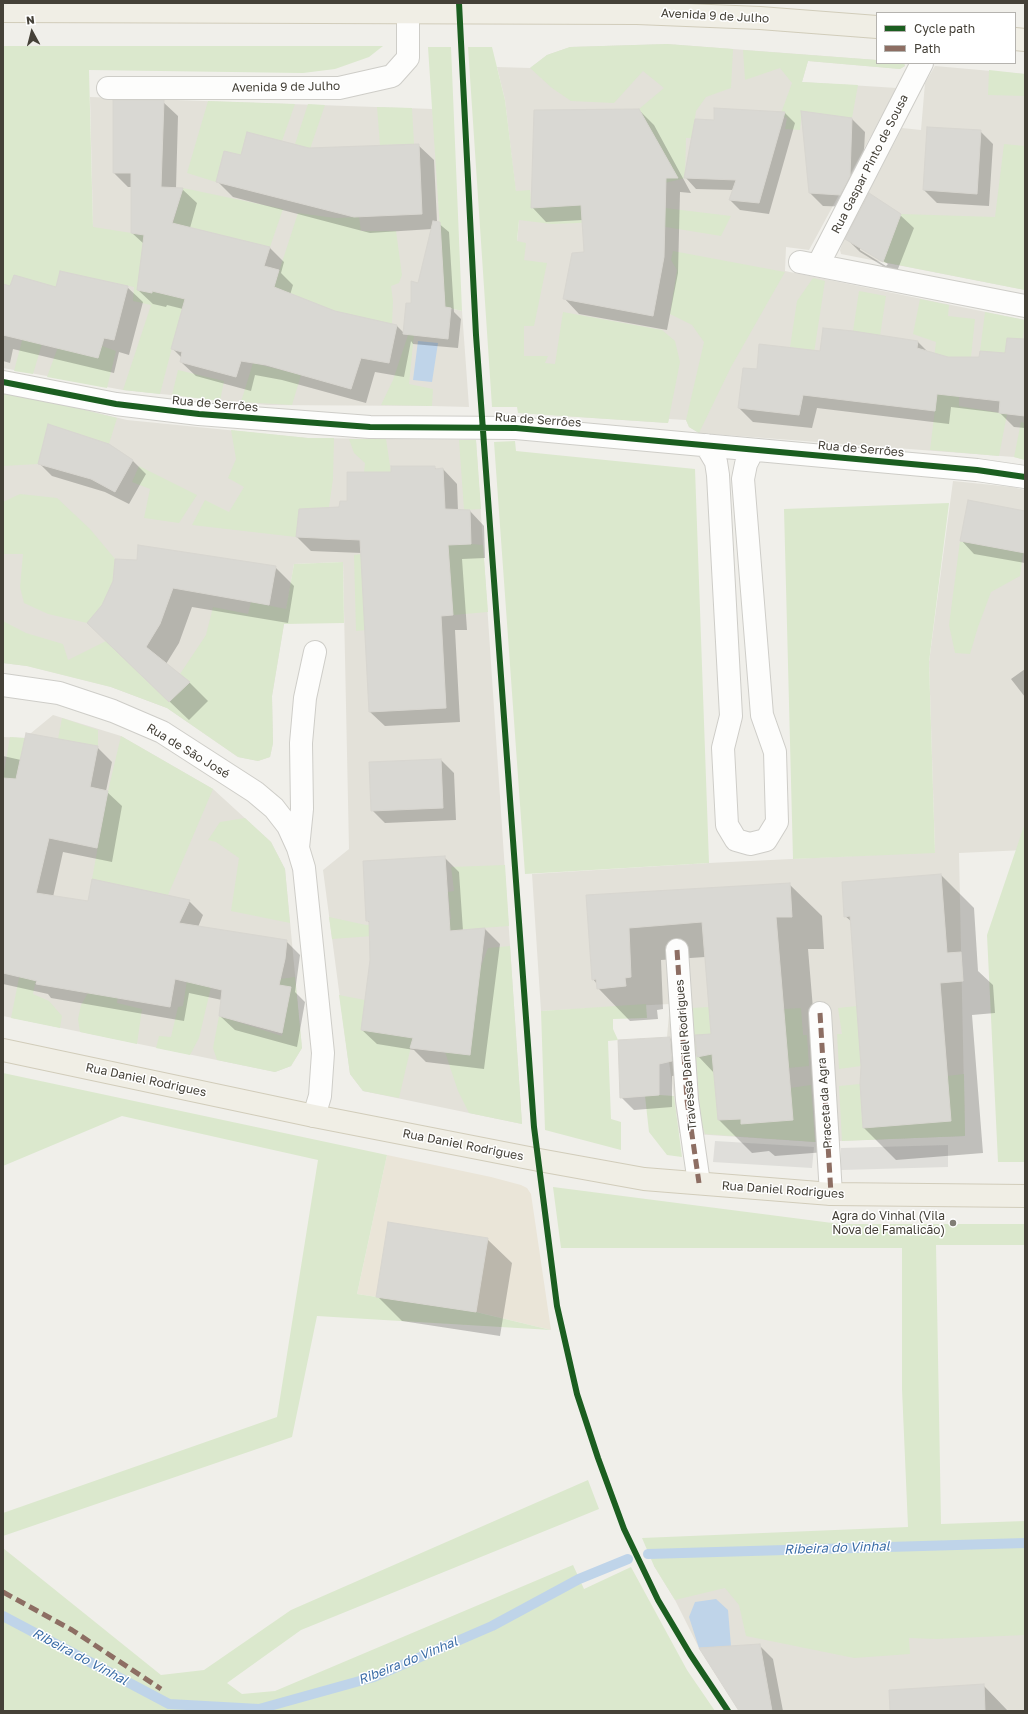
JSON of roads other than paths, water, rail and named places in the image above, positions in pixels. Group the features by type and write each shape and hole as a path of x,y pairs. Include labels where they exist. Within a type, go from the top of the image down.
{"main road":[{"name":"Avenida 9 de Julho","path":"3,11 408,12 638,8 876,27"},
{"name":"Rua Daniel Rodrigues","path":"3,1050 314,1116 644,1179 831,1194 1025,1196"}],"street":[{"name":"Avenida 9 de Julho","path":"108,88 339,88 392,76 408,58 408,12"},
{"name":"Rua Gaspar Pinto de Sousa","path":"921,64 809,263 1025,306"},
{"name":"Rua de Serrões","path":"3,382 116,404 199,414 370,427 516,428 977,470 1025,478"},
{"path":"706,446 716,462 718,475 731,716 723,748 728,825 736,840 750,844 766,840 777,822 775,752 762,715 743,479 746,464 753,450"},
{"name":"Rua de São José","path":"298,848 302,809 301,743 304,706 315,652"},
{"name":"Rua de São José","path":"3,685 59,693 113,711 162,732 255,792 274,808 288,826 298,848 304,868 324,1053 320,1096 314,1116"},
{"name":"Travessa Daniel Rodrigues","path":"677,950 687,1100 699,1183"},
{"name":"Praceta da Agra","path":"820,1013 831,1194"}],"water":[{"path":"418,341 438,343 432,382 413,380"},
{"path":"716,1599 728,1610 731,1646 699,1648 689,1617 695,1602"}],"waterway":[{"name":"Ribeira do Vinhal","path":"648,1554 1025,1543"},
{"name":"Ribeira do Vinhal","path":"3,1616 169,1704 259,1709 374,1677 492,1626 579,1579 628,1559"}],"place":[{"name":"Agra do Vinhal (Vila Nova de Famalicão)","path":"953,1223"}]}
